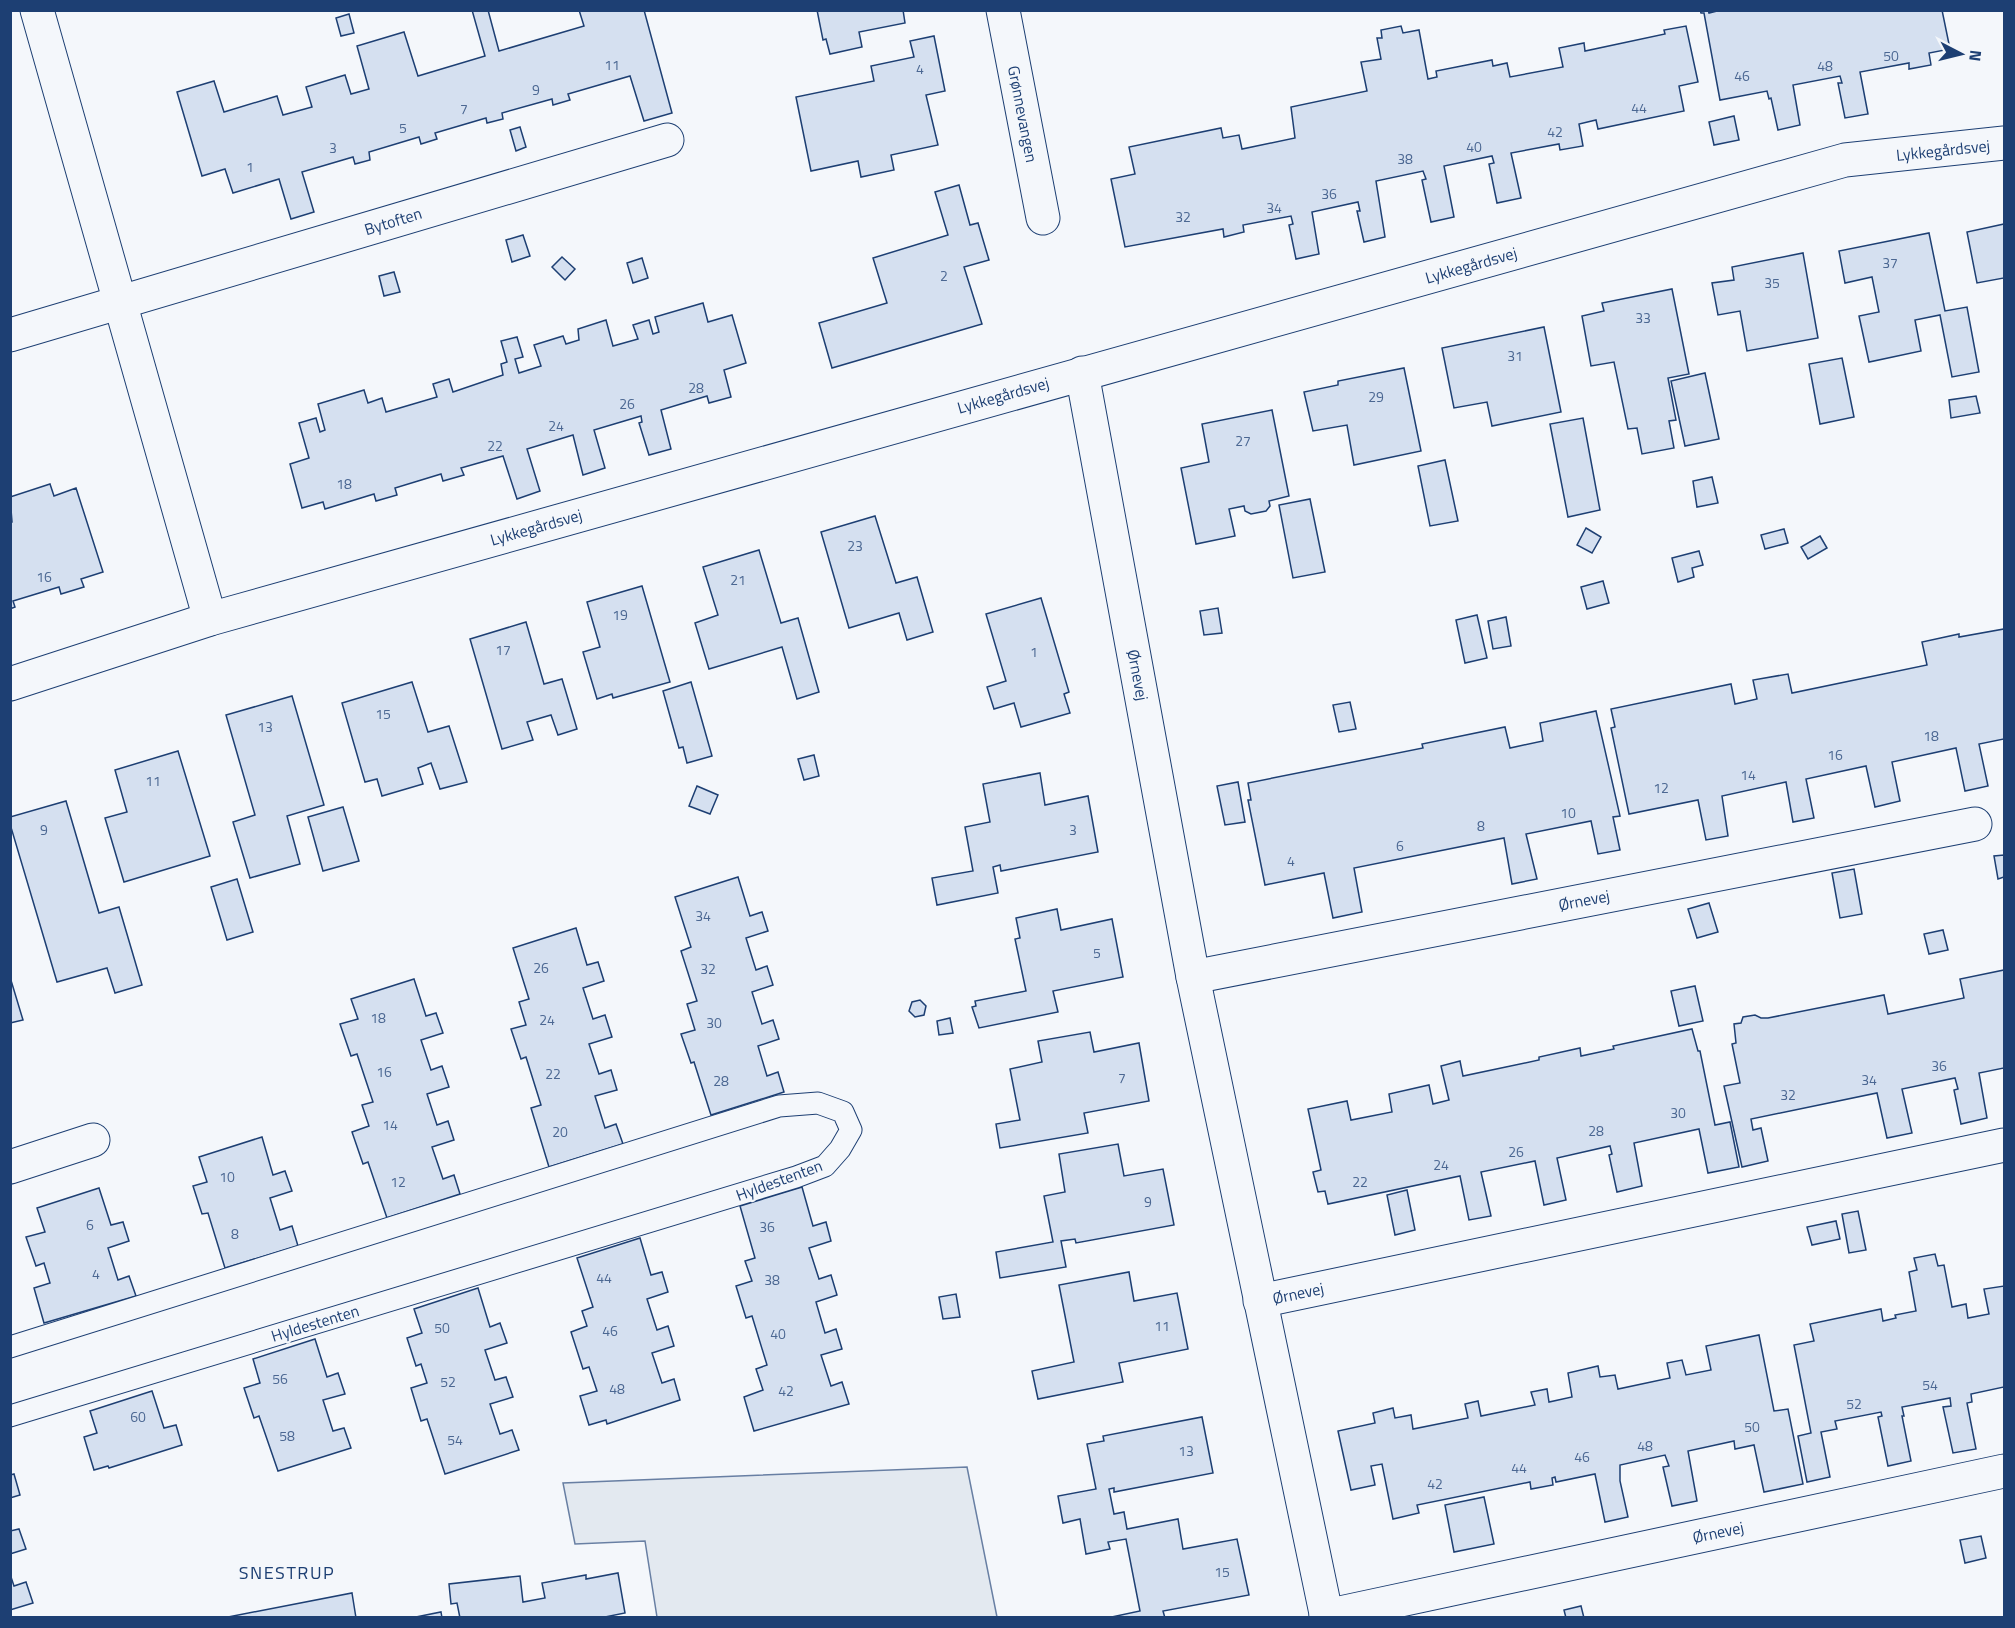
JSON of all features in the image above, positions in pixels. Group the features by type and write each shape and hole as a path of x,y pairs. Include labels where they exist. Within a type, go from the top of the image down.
{"street":[{"path":"37,10 210,619"},
{"name":"Grønnevangen","path":"1003,10 1043,218"},
{"name":"Bytoften","path":"10,335 667,140"},
{"name":"Lykkegårdsvej","path":"10,684 210,619 1845,160 2004,143"},
{"name":"Ørnevej","path":"1082,374 1193,977 1326,1617 2004,1471"},
{"name":"Ørnevej","path":"1193,977 1976,824"},
{"path":"10,1167 93,1140"},
{"name":"Ørnevej","path":"1260,1301 2004,1145"}],"lane":[{"name":"Hyldestenten","path":"10,1347 779,1106 818,1103 843,1112 851,1130 840,1149 825,1166 796,1177 10,1416"}],"shaded area":[{"path":"967,1467 997,1617 657,1617 645,1541 575,1544 563,1483"}],"building":[{"path":"472,10 488,10 499,51 584,26 579,10 644,10 672,113 644,121 630,76 568,94 570,100 553,105 552,99 502,113 503,119 487,123 486,118 435,133 437,139 421,144 419,137 369,152 370,160 355,164 353,157 302,172 314,212 291,219 279,179 233,193 225,169 202,176 177,92 214,81 224,112 277,96 283,115 312,107 306,87 345,75 351,94 369,89 357,46 404,32 418,76 485,56"},
{"path":"817,10 903,10 905,23 859,32 862,47 830,54 826,39 823,40"},
{"path":"1700,10 1708,10 1709,13 1721,10 1942,10 1950,49 1929,53 1931,65 1909,69 1909,63 1860,72 1868,114 1845,118 1838,83 1842,83 1840,76 1793,85 1800,125 1778,130 1771,98 1769,99 1767,91 1720,100 1704,13"},
{"path":"349,14 354,33 341,36 336,18"},
{"path":"1401,26 1403,33 1419,30 1428,79 1437,77 1436,71 1492,60 1493,66 1507,63 1510,77 1563,67 1559,48 1584,43 1585,51 1665,34 1664,30 1686,26 1698,82 1679,86 1684,111 1598,129 1596,120 1579,124 1583,146 1560,150 1559,144 1511,153 1521,198 1497,203 1489,164 1494,163 1492,156 1444,166 1454,217 1431,222 1422,180 1426,179 1423,171 1376,181 1385,237 1364,242 1357,211 1360,211 1358,202 1312,212 1319,254 1296,259 1289,225 1293,224 1291,216 1243,225 1244,232 1224,237 1223,229 1125,247 1111,179 1135,174 1129,147 1221,128 1223,138 1239,135 1242,149 1295,138 1291,107 1367,91 1361,62 1381,59 1377,38 1382,38 1381,30"},
{"path":"934,36 945,91 926,95 938,145 891,155 894,170 861,177 858,161 811,171 796,97 874,81 871,66 914,57 910,41"},
{"path":"1734,116 1739,140 1714,145 1709,122"},
{"path":"520,127 526,147 516,151 510,130"},
{"path":"959,185 970,225 978,223 989,260 964,267 982,324 832,368 819,323 887,303 873,258 948,235 935,192"},
{"path":"2004,224 2004,278 1977,283 1967,232"},
{"path":"1929,233 1945,311 1967,307 1979,372 1952,377 1940,315 1915,320 1921,351 1869,362 1859,316 1879,312 1872,277 1845,283 1839,251"},
{"path":"523,235 530,256 512,262 506,240"},
{"path":"1803,253 1818,338 1747,351 1740,311 1718,315 1712,283 1734,280 1732,267"},
{"path":"562,257 575,269 565,280 552,267"},
{"path":"642,258 648,278 633,283 627,263"},
{"path":"394,272 400,292 384,296 379,276"},
{"path":"1672,289 1689,374 1668,378 1676,420 1669,421 1674,448 1642,454 1637,428 1628,429 1614,362 1591,366 1582,316 1604,311 1602,303"},
{"path":"703,303 708,322 732,315 746,363 724,370 731,397 709,403 707,396 661,410 671,449 649,455 639,423 642,422 641,416 594,430 605,468 583,475 573,435 527,449 540,491 517,499 503,456 461,468 464,475 443,481 441,474 395,488 397,495 376,501 374,494 325,509 323,502 302,508 290,464 309,458 299,423 316,418 320,432 325,430 318,404 364,390 368,403 382,398 386,412 437,397 433,384 449,379 453,392 503,375 501,364 507,362 501,341 517,337 523,357 515,359 519,373 541,366 534,345 563,336 566,344 579,340 578,329 606,320 613,346 638,339 633,325 649,320 653,334 659,332 655,317"},
{"path":"1544,327 1561,412 1492,426 1487,402 1454,408 1442,348"},
{"path":"1842,358 1854,417 1820,424 1809,364"},
{"path":"1404,368 1421,451 1354,465 1347,425 1313,431 1304,392 1338,385 1338,381"},
{"path":"1705,373 1719,439 1685,446 1671,381"},
{"path":"1976,396 1980,413 1951,418 1949,400"},
{"path":"1272,410 1289,496 1269,501 1270,506 1266,511 1251,514 1245,511 1244,506 1229,509 1235,536 1196,544 1181,468 1209,462 1202,424"},
{"path":"1583,418 1600,510 1568,517 1550,424"},
{"path":"1445,460 1458,521 1430,526 1418,466"},
{"path":"1712,477 1718,503 1697,507 1693,481"},
{"path":"50,484 54,496 76,488 103,572 81,579 84,587 61,594 59,587 13,601 15,607 10,609 10,523 12,522 10,497"},
{"path":"1310,499 1325,572 1293,578 1279,505"},
{"path":"875,516 896,583 917,577 933,632 907,640 899,613 849,628 821,532"},
{"path":"1586,528 1601,537 1592,553 1577,545"},
{"path":"1784,529 1788,543 1765,549 1761,535"},
{"path":"1820,536 1827,548 1808,559 1801,547"},
{"path":"759,550 781,623 798,618 819,692 797,699 782,647 709,669 695,623 718,615 703,567"},
{"path":"1699,551 1703,565 1692,568 1694,577 1678,582 1672,558"},
{"path":"1603,581 1609,603 1587,609 1581,587"},
{"path":"642,586 670,682 613,698 612,694 597,699 583,652 600,647 587,602"},
{"path":"1041,598 1069,692 1064,694 1070,713 1021,727 1014,703 994,709 987,687 1006,681 986,614"},
{"path":"1218,608 1222,633 1204,635 1200,611"},
{"path":"1477,615 1487,658 1465,663 1456,620"},
{"path":"1506,617 1511,646 1493,649 1488,621"},
{"path":"526,622 544,684 562,679 577,729 558,735 551,715 527,722 533,740 502,749 470,639"},
{"path":"2004,629 2004,739 1979,744 1988,786 1965,791 1956,748 1892,762 1900,801 1875,807 1866,766 1806,779 1814,818 1793,822 1786,782 1722,796 1728,836 1706,840 1698,800 1629,814 1611,728 1615,727 1611,709 1731,684 1735,704 1757,699 1753,680 1788,674 1792,693 1927,665 1922,642 1959,634 1959,637"},
{"path":"412,682 428,732 449,726 467,782 440,789 431,763 418,768 423,784 382,796 377,779 365,782 342,703"},
{"path":"691,682 712,756 687,763 683,747 679,748 663,691"},
{"path":"292,696 324,805 287,816 300,864 250,878 233,822 255,815 226,715"},
{"path":"1350,702 1356,729 1339,732 1333,705"},
{"path":"1596,711 1620,816 1613,817 1620,850 1598,854 1591,821 1526,834 1537,879 1512,884 1504,838 1354,868 1362,912 1333,918 1324,873 1265,885 1248,800 1251,800 1248,783 1423,748 1422,744 1505,727 1510,748 1543,741 1540,723"},
{"path":"178,751 210,856 124,882 105,818 127,812 115,770"},
{"path":"814,755 819,776 804,780 798,759"},
{"path":"1040,773 1045,805 1088,796 1098,852 1001,871 1000,865 993,867 998,893 937,905 932,878 973,871 965,827 990,822 983,784"},
{"path":"1238,782 1245,822 1225,825 1217,786"},
{"path":"697,786 718,795 710,814 689,806"},
{"path":"66,801 99,913 119,907 142,985 115,993 107,968 57,982 10,824 10,817"},
{"path":"343,807 359,861 323,871 308,817"},
{"path":"2004,855 2004,877 1998,879 1994,856"},
{"path":"1854,869 1862,914 1840,918 1832,873"},
{"path":"738,877 750,916 762,912 768,931 746,938 756,970 767,966 773,985 752,992 762,1024 773,1020 779,1039 758,1046 767,1076 778,1072 784,1092 711,1115 694,1062 691,1063 681,1034 695,1030 687,1004 697,1001 681,951 691,947 675,897"},
{"path":"237,879 253,932 227,940 211,887"},
{"path":"1709,903 1718,932 1697,938 1688,909"},
{"path":"1057,909 1061,930 1112,919 1123,977 1053,991 1058,1012 979,1028 972,1007 976,1006 975,1001 1026,991 1015,939 1020,938 1016,918"},
{"path":"576,928 587,965 598,962 604,981 583,988 593,1019 605,1015 612,1037 589,1044 599,1074 611,1070 617,1090 595,1096 605,1128 616,1124 623,1144 549,1167 531,1108 541,1105 526,1057 521,1059 511,1029 526,1025 519,1002 529,999 513,948"},
{"path":"1943,930 1948,950 1929,954 1924,934"},
{"path":"2004,970 2004,1068 1979,1073 1987,1118 1961,1124 1954,1090 1958,1089 1955,1078 1902,1089 1912,1133 1887,1138 1877,1093 1751,1119 1753,1130 1761,1128 1768,1161 1742,1167 1724,1086 1740,1083 1732,1044 1736,1043 1734,1024 1741,1023 1743,1017 1755,1015 1768,1018 1884,995 1888,1014 1964,998 1960,979"},
{"path":"10,977 23,1020 10,1023"},
{"path":"414,979 426,1016 436,1013 443,1033 421,1040 431,1070 442,1066 449,1087 427,1094 437,1125 448,1121 454,1140 432,1147 443,1179 454,1175 460,1194 387,1218 368,1162 363,1164 352,1132 369,1126 362,1105 373,1102 357,1054 351,1056 340,1024 358,1019 351,999"},
{"path":"1695,986 1703,1021 1679,1026 1671,991"},
{"path":"920,1000 926,1006 924,1015 915,1017 909,1011 912,1002"},
{"path":"950,1018 953,1033 939,1035 937,1021"},
{"path":"1692,1029 1698,1051 1700,1051 1715,1125 1730,1122 1739,1167 1708,1173 1699,1129 1634,1143 1642,1186 1617,1192 1609,1155 1612,1154 1610,1146 1557,1158 1566,1200 1544,1205 1535,1161 1481,1172 1491,1216 1469,1220 1460,1176 1328,1204 1325,1191 1318,1192 1313,1172 1321,1170 1308,1109 1347,1101 1351,1120 1392,1112 1389,1094 1429,1085 1433,1104 1449,1100 1441,1066 1460,1061 1463,1076 1539,1060 1539,1057 1580,1048 1581,1056 1614,1049 1613,1046"},
{"path":"1090,1032 1094,1052 1139,1043 1149,1101 1084,1113 1088,1133 1000,1148 996,1124 1020,1120 1010,1069 1042,1062 1038,1041"},
{"path":"262,1137 273,1175 285,1171 292,1191 270,1198 280,1230 292,1226 298,1246 225,1268 208,1213 202,1214 193,1186 207,1182 199,1157"},
{"path":"1118,1144 1124,1176 1163,1169 1174,1225 1076,1243 1075,1239 1061,1241 1066,1267 1000,1278 996,1252 1053,1242 1044,1196 1065,1192 1059,1154"},
{"path":"802,1187 813,1226 826,1222 831,1241 809,1248 819,1279 831,1275 837,1295 816,1302 825,1333 836,1329 842,1349 821,1355 831,1386 842,1382 849,1404 754,1431 744,1397 763,1390 756,1369 767,1365 752,1316 746,1318 736,1286 752,1281 745,1261 755,1258 740,1206"},
{"path":"99,1188 111,1225 123,1222 129,1241 108,1248 118,1280 129,1276 136,1296 44,1323 34,1288 50,1283 44,1263 36,1266 26,1237 45,1232 37,1208"},
{"path":"1407,1190 1415,1230 1395,1235 1387,1195"},
{"path":"1858,1211 1866,1250 1849,1253 1842,1214"},
{"path":"1836,1221 1840,1239 1812,1245 1807,1227"},
{"path":"640,1238 651,1275 662,1272 668,1292 647,1299 657,1330 668,1326 674,1346 652,1353 662,1383 674,1379 680,1400 607,1424 606,1420 589,1425 580,1396 597,1391 589,1367 583,1369 571,1332 587,1326 582,1311 593,1307 577,1258"},
{"path":"1935,1254 1938,1266 1944,1265 1952,1307 1966,1304 1968,1318 1989,1314 1984,1289 2004,1286 2004,1387 1971,1394 1972,1402 1967,1403 1976,1449 1953,1453 1943,1407 1951,1406 1950,1398 1902,1407 1911,1461 1888,1466 1878,1417 1882,1416 1881,1412 1835,1421 1837,1429 1821,1432 1830,1477 1807,1482 1798,1436 1811,1433 1794,1345 1814,1341 1810,1324 1881,1309 1883,1321 1896,1318 1895,1315 1916,1311 1909,1272 1917,1270 1914,1258"},
{"path":"1129,1272 1134,1301 1177,1293 1188,1349 1119,1363 1123,1382 1038,1399 1032,1371 1074,1362 1059,1285"},
{"path":"478,1288 490,1327 500,1323 507,1343 485,1350 495,1380 506,1377 513,1397 490,1404 500,1434 512,1430 519,1450 445,1474 427,1419 421,1421 411,1388 427,1383 421,1364 416,1366 407,1338 422,1333 414,1309"},
{"path":"956,1294 960,1317 943,1319 939,1297"},
{"path":"1759,1335 1774,1411 1788,1409 1803,1484 1764,1492 1754,1445 1735,1449 1734,1441 1688,1451 1697,1501 1672,1506 1663,1467 1669,1466 1665,1455 1620,1465 1620,1481 1628,1517 1605,1522 1595,1474 1556,1482 1555,1477 1552,1478 1553,1485 1531,1489 1530,1482 1417,1505 1419,1513 1393,1519 1382,1464 1371,1466 1375,1485 1351,1490 1338,1431 1375,1423 1373,1413 1393,1408 1395,1418 1411,1415 1413,1429 1468,1418 1465,1404 1478,1401 1481,1416 1535,1405 1531,1392 1547,1389 1549,1402 1572,1397 1568,1373 1598,1366 1600,1377 1615,1375 1618,1389 1670,1378 1667,1363 1682,1360 1686,1375 1711,1370 1706,1346"},
{"path":"315,1339 327,1377 338,1373 345,1394 323,1400 333,1431 344,1428 351,1448 278,1471 259,1416 254,1418 244,1388 260,1383 253,1359"},
{"path":"152,1391 164,1428 176,1425 182,1445 109,1468 108,1466 94,1470 84,1437 97,1433 90,1411"},
{"path":"1202,1417 1213,1473 1114,1492 1114,1488 1109,1489 1114,1514 1124,1512 1127,1529 1178,1519 1183,1549 1237,1539 1249,1595 1163,1611 1165,1618 1107,1618 1140,1611 1126,1539 1108,1542 1110,1549 1086,1554 1080,1519 1063,1523 1058,1496 1096,1489 1087,1444 1104,1441 1103,1436"},
{"path":"14,1474 20,1495 10,1498 10,1475"},
{"path":"1484,1497 1494,1544 1454,1552 1445,1505"},
{"path":"19,1529 26,1549 10,1554 10,1531"},
{"path":"1981,1536 1986,1558 1965,1563 1960,1540"},
{"path":"618,1573 625,1613 600,1618 460,1618 457,1603 451,1604 449,1584 520,1576 523,1602 545,1598 542,1583 586,1575 586,1579"},
{"path":"10,1574 14,1586 26,1582 33,1603 10,1610"},
{"path":"352,1593 356,1618 223,1618"},
{"path":"1581,1606 1584,1618 1566,1618 1564,1610"},
{"path":"441,1612 442,1618 411,1618"}],"district":[{"name":"SNESTRUP","path":"287,1572"}]}
